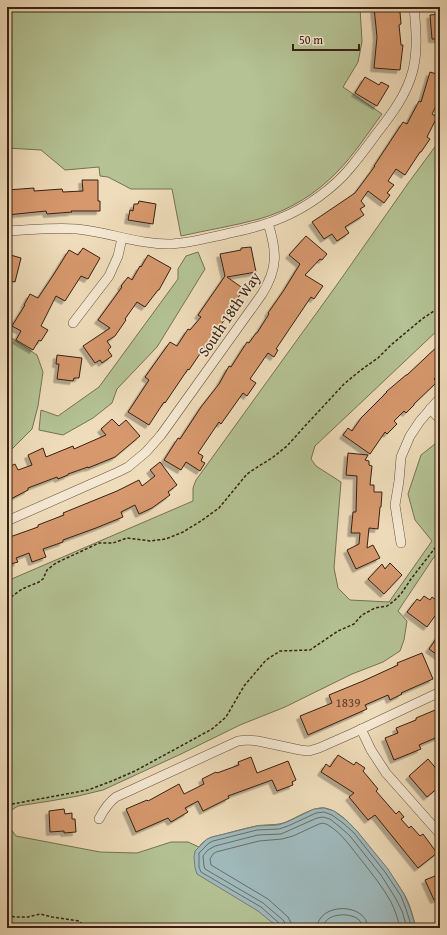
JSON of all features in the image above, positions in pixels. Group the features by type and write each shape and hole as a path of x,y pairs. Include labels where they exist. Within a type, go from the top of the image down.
{"street":[{"path":"7,231 52,228 76,229 155,244 174,244 246,230 282,218 326,192 351,167 404,95 416,58 414,7"},
{"name":"South 18th Way","path":"7,521 118,472 136,460 153,445 268,285 275,257 274,243 268,223"},
{"path":"73,323 109,276 118,256 122,238"},
{"path":"401,543 395,505 399,481 397,457 420,421 440,398"},
{"path":"430,409 440,419"},
{"path":"100,819 109,802 116,797 238,741 258,741 309,751 319,748 440,692"},
{"path":"360,729 371,750 386,773 440,834"}],"path":[{"path":"7,600 22,589 43,579 47,570 56,563 98,543 113,543 127,538 150,542 166,539 183,532 201,521 219,508 247,474 272,458 287,446 344,384 378,358 422,319 436,309 440,308"},
{"path":"7,805 88,790 135,771 212,729 226,717 244,686 266,660 280,650 310,650 338,631 354,624 362,615 375,608 387,606 401,594 436,548 440,548"},
{"path":"7,915 15,917 28,917 40,914 79,921 86,928"}],"green space":[{"path":"7,7 360,7 362,42 358,62 343,87 382,114 343,165 320,188 301,201 270,216 240,224 181,236 172,189 131,189 108,177 100,176 99,167 65,170 41,150 7,148"},
{"path":"440,140 440,328 315,446 311,459 316,466 341,482 334,568 338,588 350,600 389,602 432,541 415,520 408,494 421,455 440,440 440,553 434,557 398,611 407,621 404,640 400,651 383,662 352,674 285,707 240,725 103,790 78,796 18,806 10,811 8,819 10,828 16,836 100,852 137,853 171,842 188,842 199,847 212,837 256,826 282,823 310,810 325,808 339,814 352,826 401,888 411,911 416,928 7,928 7,581 193,501 193,488 196,480"},
{"path":"198,252 205,269 157,347 117,389 112,403 93,418 63,435 39,430 41,410 58,416 99,387 178,279 178,269 186,256"},
{"path":"7,335 37,355 43,372 38,406 32,429 7,454"}],"water":[{"path":"324,808 334,811 346,820 388,869 404,894 416,928 362,928 338,925 328,928 279,928 258,911 197,874 194,857 195,851 207,839 257,826 278,825 314,809"}],"building":[{"path":"374,7 399,7 401,45 403,45 400,70 374,68 377,37"},
{"path":"440,14 440,39 432,39 430,15"},
{"path":"430,72 440,75 440,98 432,114 437,117 427,137 430,139 405,175 396,169 388,181 394,185 387,193 390,195 384,203 368,191 361,201 365,206 360,209 364,215 345,227 349,233 337,241 332,234 324,239 312,222 355,193 375,166 403,122 407,124 419,101 421,102"},
{"path":"365,77 379,85 381,82 389,86 377,106 355,93"},
{"path":"82,180 98,180 98,201 100,201 100,211 71,211 72,212 47,214 46,211 7,215 7,190 34,188 34,191 62,189 63,192 83,191"},
{"path":"139,201 156,204 153,224 128,220 130,210 133,211 134,204 138,204"},
{"path":"306,236 327,254 322,260 320,259 305,275 323,286 314,299 311,297 276,349 278,350 274,357 268,353 250,379 256,383 247,396 243,393 221,424 219,422 198,453 203,456 201,461 205,463 200,471 186,462 181,470 164,460 178,438 180,439 201,407 219,384 229,366 231,367 247,342 249,343 257,333 269,314 268,313 300,264 289,255"},
{"path":"251,247 256,272 227,277 244,289 227,314 228,315 165,403 164,402 149,425 128,412 149,380 145,377 170,342 177,346 188,329 190,330 201,317 198,315 225,276 220,254 241,250 241,248"},
{"path":"83,248 100,258 88,279 81,276 65,301 56,296 41,326 48,330 33,350 16,340 21,331 12,326 30,294 38,298 69,250 78,255"},
{"path":"7,254 21,258 15,282 7,280"},
{"path":"148,255 171,268 159,290 145,307 137,302 115,336 107,341 111,347 108,350 112,356 102,363 100,360 95,363 83,346 110,328 98,320 128,277 132,280"},
{"path":"440,344 440,373 434,379 437,382 406,413 404,411 394,421 397,424 387,434 385,432 370,454 343,435 348,428 352,431 361,418 386,392 407,375"},
{"path":"57,355 82,358 79,378 74,378 73,381 57,379 59,364 56,364"},
{"path":"112,419 119,426 126,420 140,436 115,457 58,479 57,477 28,488 28,490 7,501 7,468 15,464 18,470 32,465 28,455 43,448 46,457 73,446 74,449 106,435 101,429"},
{"path":"348,453 368,455 365,460 369,461 369,465 372,466 370,485 374,485 374,492 382,492 378,529 369,528 367,548 373,545 380,558 356,569 347,550 359,544 360,533 351,533 353,512 356,512 357,476 346,475"},
{"path":"160,462 177,485 168,492 170,495 152,508 139,514 135,505 121,512 123,517 43,549 46,557 32,562 29,553 16,558 18,562 7,565 7,538 38,527 38,525 64,515 63,513 117,491 139,480 142,486 155,476 150,470"},
{"path":"390,563 402,575 384,594 368,579 382,564 385,569"},
{"path":"424,596 430,600 432,597 440,603 440,609 427,627 407,612 417,599 420,601"},
{"path":"440,633 440,657 429,649"},
{"path":"422,653 433,679 401,693 402,694 390,700 388,695 365,705 367,709 308,735 300,716 332,703 329,695 363,681 398,665 397,663"},
{"path":"440,708 440,736 419,745 421,749 394,760 385,738 398,733 396,728"},
{"path":"338,755 354,765 356,762 365,768 363,771 378,789 376,791 396,814 399,811 404,817 401,819 409,828 411,826 420,836 423,834 437,853 418,868 375,815 368,820 349,797 354,793 321,772 326,764 330,767"},
{"path":"251,757 257,773 288,761 296,780 292,782 293,785 277,791 272,780 228,796 229,798 203,811 198,801 185,808 188,812 171,822 168,818 136,832 126,809 147,800 148,801 179,784 184,794 204,784 202,779 216,772 217,773 239,765 238,762"},
{"path":"428,759 440,773 440,786 427,797 409,776"},
{"path":"64,809 65,814 72,813 72,819 75,819 76,832 50,832 49,811"},
{"path":"440,874 440,898 434,900 425,880"}]}
